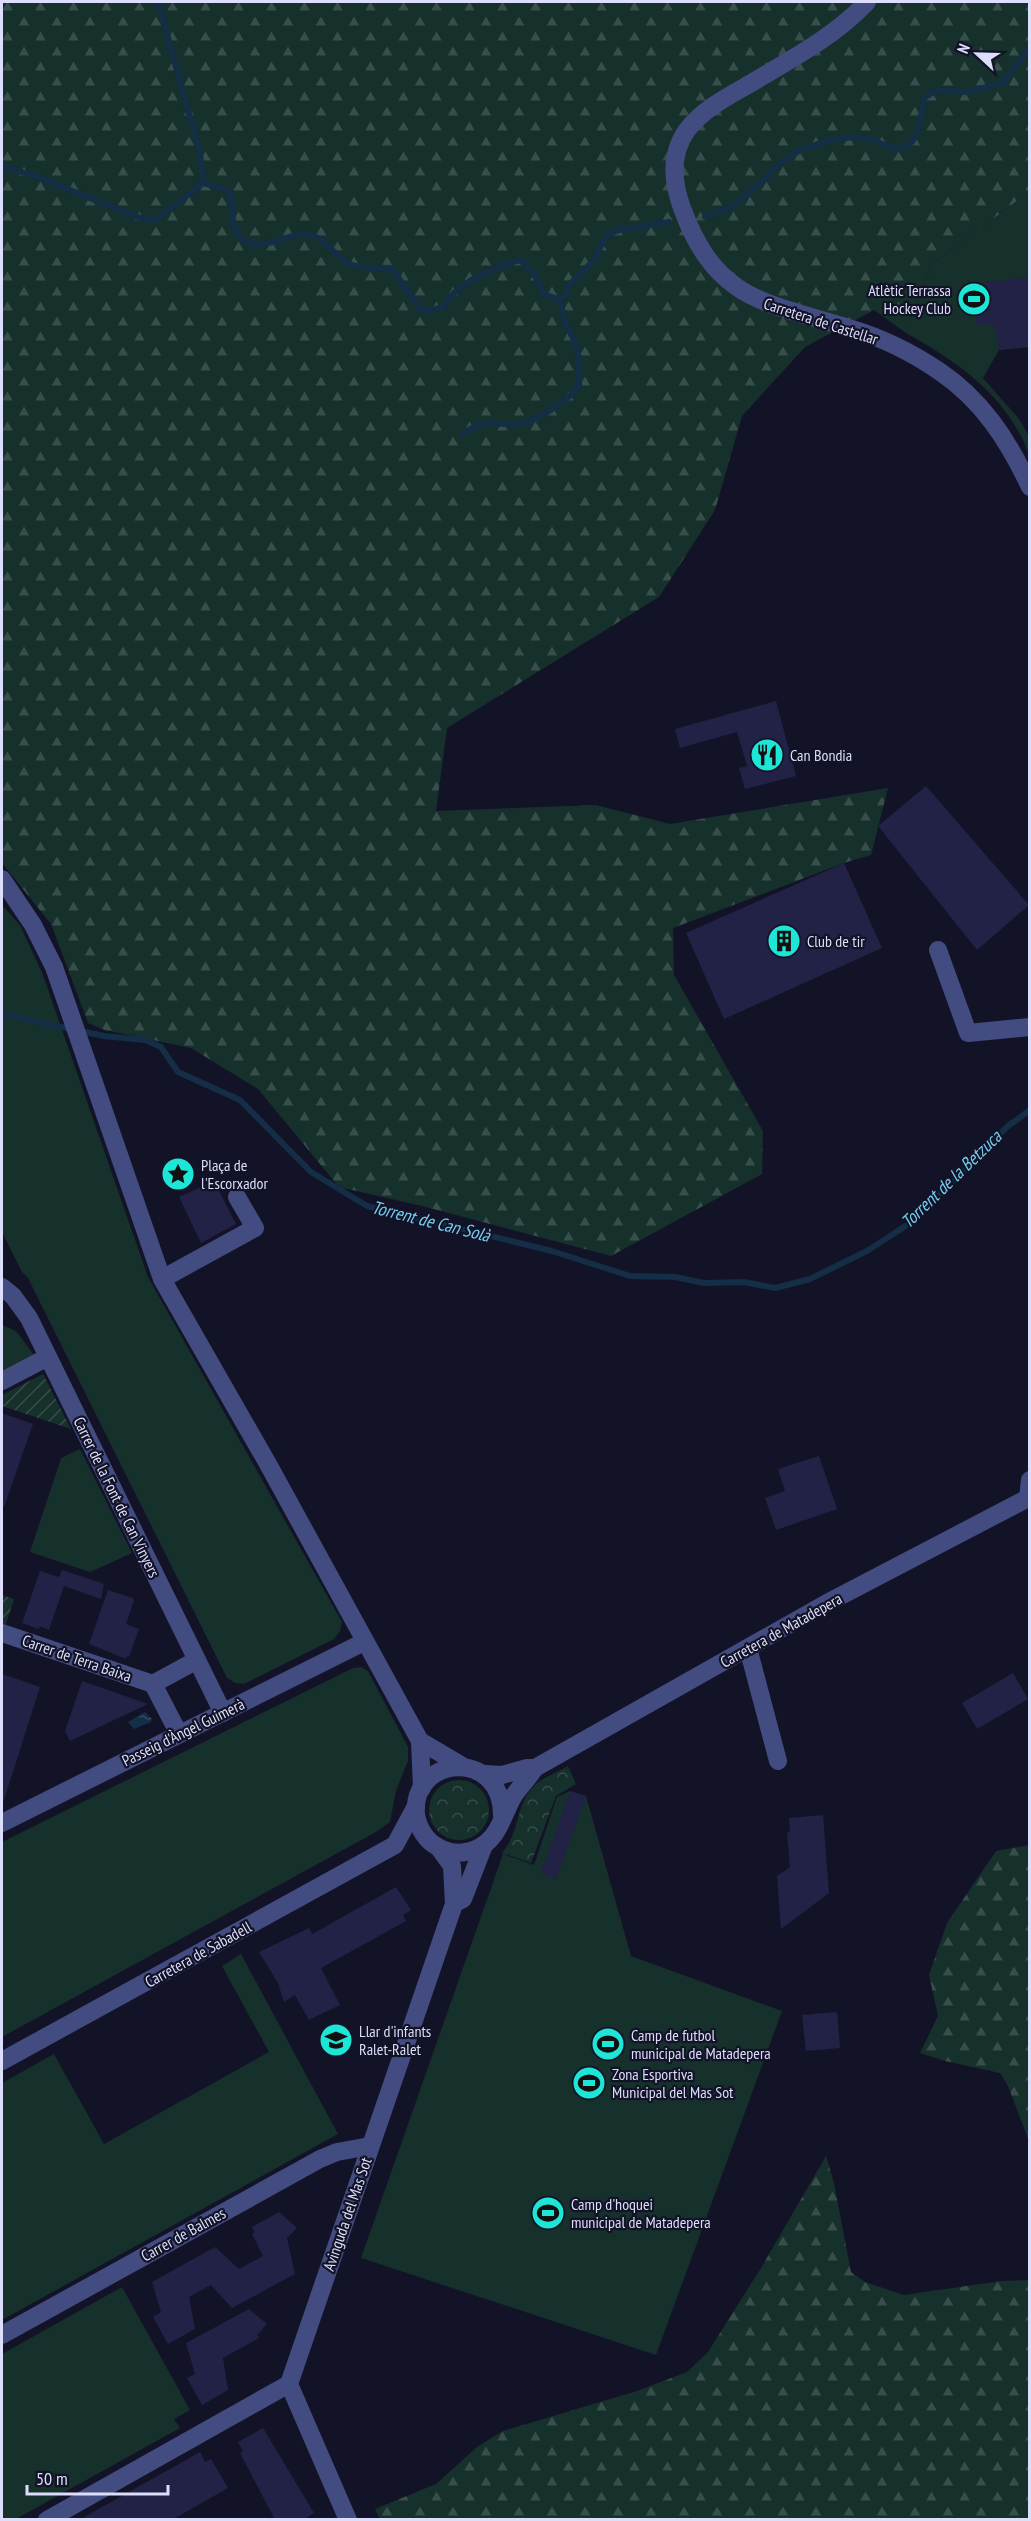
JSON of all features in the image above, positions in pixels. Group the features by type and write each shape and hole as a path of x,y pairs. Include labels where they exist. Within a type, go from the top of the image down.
{"street":[{"name":"Carretera de Castellar","path":"867,2 829,36 702,114 679,144 674,162 674,180 678,197 687,222 700,247 717,270 733,285 776,308 850,328 885,341 920,359 954,381 984,411 1002,434 1029,487"},
{"path":"2,879 45,947 75,1022 162,1279 268,1464 420,1741 464,1767 485,1774 502,1775 535,1768"},
{"path":"938,950 968,1033 1029,1027"},
{"path":"162,1279 255,1228 237,1197"},
{"name":"Carrer de la Font de Can Vinyers","path":"5,1295 29,1318 223,1713"},
{"path":"2,1381 48,1357"},
{"name":"Carretera de Matadepera","path":"535,1768 1029,1491"},
{"name":"Carrer de Terra Baixa","path":"2,1633 153,1684 179,1734"},
{"name":"Passeig d'Àngel Guimerà","path":"2,1823 364,1642"},
{"path":"748,1648 778,1761"},
{"name":"Carrer de Terra Baixa","path":"153,1684 197,1660"},
{"path":"420,1741 419,1825 435,1845 462,1853 484,1845 499,1827 502,1816 518,1789 535,1768"},
{"path":"395,1845 419,1796 436,1773 445,1769 464,1767"},
{"path":"485,1774 494,1782 499,1793 502,1816"},
{"name":"Carretera de Sabadell","path":"2,2061 395,1845 435,1845"},
{"name":"Avinguda del Mas Sot","path":"289,2384 454,1904 452,1866 435,1845"},
{"name":"Avinguda del Mas Sot","path":"454,1904 463,1899 484,1845"},
{"name":"Carrer de Balmes","path":"2,2335 320,2159 337,2152 370,2146"},
{"path":"47,2520 289,2384 345,2518"}],"green space":[{"path":"2,2 1029,2 1029,192 931,265 906,333 874,310 805,347 742,416 715,510 659,597 447,728 436,811 596,805 670,824 888,788 871,855 844,863 673,928 674,975 763,1131 762,1174 611,1256 422,1206 339,1187 258,1089 191,1048 105,1030 88,1023 51,924 2,863"},
{"name":"Atlètic Terrassa Hockey Club","path":"1029,192 1029,347 999,350 983,378 1019,419 1029,436 1029,455 1008,415 979,383 944,356 906,333 931,265"},
{"path":"2,905 20,925 43,975 148,1277 342,1622 340,1631 334,1639 244,1684 235,1683 227,1678 28,1278 22,1272 2,1232"},
{"path":"2,1325 16,1331 34,1355 2,1371"},
{"path":"43,1374 71,1429 2,1406 2,1395"},
{"path":"80,1449 132,1553 90,1572 30,1552 61,1458"},
{"path":"2,1595 14,1599 5,1627 2,1626"},
{"path":"361,1667 368,1671 408,1747 408,1761 396,1791 390,1822 376,1832 2,2037 2,1842 353,1668"},
{"path":"568,1766 576,1784 556,1796 531,1863 502,1853 512,1836 529,1792 539,1782"},
{"path":"453,1780 465,1780 476,1785 484,1793 489,1810 487,1822 476,1835 465,1840 453,1840 442,1835 434,1827 429,1816 429,1804 434,1793 442,1785"},
{"name":"Zona Esportiva Municipal del Mas Sot","path":"570,1791 586,1796 631,1956 782,2011 656,2355 361,2258 503,1854 534,1865 557,1797"},
{"path":"1030,1845 1029,2141 1008,2086 1000,2073 920,2053 938,2016 929,1975 947,1923 996,1851"},
{"path":"241,1954 338,2134 2,2320 2,2083 54,2054 104,2144 269,2052 222,1966"},
{"path":"826,2156 834,2183 851,2272 865,2282 904,2295 1001,2281 1029,2280 1029,2519 380,2519 375,2509 436,2484 477,2447 503,2431 637,2391 687,2372 708,2352 761,2268"},
{"path":"122,2287 190,2410 174,2419 180,2428 16,2519 2,2518 2,2354"}],"water":[{"path":"145,1712 152,1719 151,1722 134,1729 128,1722"}],"building":[{"path":"1029,277 1029,346 999,350 994,324 977,325 974,284"},
{"name":"Can Bondia","path":"776,701 796,776 745,789 739,768 747,766 737,732 680,748 675,729"},
{"path":"926,786 1029,905 977,950 878,826"},
{"name":"Club de tir","path":"844,863 882,948 724,1019 686,933"},
{"path":"214,1181 236,1224 201,1243 179,1197"},
{"path":"2,1413 33,1424 4,1507 2,1506"},
{"path":"819,1456 837,1509 776,1530 765,1498 785,1491 778,1469"},
{"path":"62,1570 104,1584 101,1599 64,1586 49,1630 22,1623 40,1571 59,1577"},
{"path":"108,1590 134,1600 126,1624 139,1629 129,1657 126,1656 126,1659 89,1644"},
{"path":"1013,1673 1028,1699 977,1729 962,1703"},
{"path":"2,1674 40,1687 4,1800 2,1799"},
{"path":"82,1681 148,1704 70,1741 65,1731"},
{"path":"570,1791 586,1796 556,1879 541,1873"},
{"path":"823,1815 829,1893 781,1929 777,1876 790,1867 787,1832 790,1831 789,1818"},
{"path":"396,1887 411,1910 403,1915 406,1921 321,1968 340,2005 309,2020 295,1995 284,2002 278,1983 259,1952 309,1928 312,1934"},
{"path":"837,2012 840,2048 806,2051 802,2015"},
{"path":"279,2212 297,2228 287,2238 295,2274 232,2308 211,2285 189,2297 195,2329 168,2344 153,2317 161,2312 152,2282 215,2247 239,2269 263,2256 252,2234 255,2232 252,2227"},
{"path":"249,2309 267,2324 257,2335 259,2338 223,2358 228,2390 202,2405 187,2378 195,2374 186,2343"},
{"path":"263,2428 314,2513 303,2520 275,2520 240,2453 243,2451 238,2442"},
{"path":"200,2452 205,2462 211,2459 228,2488 172,2520 79,2520"}],"waterway":[{"path":"158,2 200,153 203,183"},
{"path":"705,217 725,210 738,202 788,158 813,145 854,137 869,139 891,147 905,147 910,144 917,132 924,98 936,90 967,92 1003,83 1030,47"},
{"path":"2,166 35,176 137,217 154,221 203,183 229,191 233,223 242,239 256,245 297,235 311,235 351,265 392,268 419,308 430,311 444,306 457,290 477,277 520,260 534,274 544,294 560,300"},
{"path":"560,300 566,294 568,286 595,259 603,241 609,234 619,230 669,222"},
{"path":"462,434 487,423 515,424 531,421 554,408 579,387 579,359 576,344 565,322 560,300"},
{"name":"Torrent de Can Solà","path":"2,1014 71,1029"},
{"name":"Torrent de Can Solà","path":"81,1031 145,1040 161,1047 178,1072 240,1100 311,1172 367,1206 552,1251 630,1276 675,1277 704,1283 744,1282 775,1288 810,1279 867,1251 913,1221 1008,1126 1030,1110"}],"place":[{"name":"Atlètic Terrassa Hockey Club","path":"974,299"},
{"name":"Can Bondia","path":"767,755"},
{"name":"Club de tir","path":"784,941"},
{"name":"Plaça de l'Escorxador","path":"178,1174"},
{"name":"Llar d'infants Ralet-Ralet","path":"336,2040"},
{"name":"Camp de futbol municipal de Matadepera","path":"608,2044"},
{"name":"Zona Esportiva Municipal del Mas Sot","path":"589,2083"},
{"name":"Camp d'hoquei municipal de Matadepera","path":"548,2213"}],"water label":[{"name":"Torrent de la Betzuca","path":"951,1179"}]}
